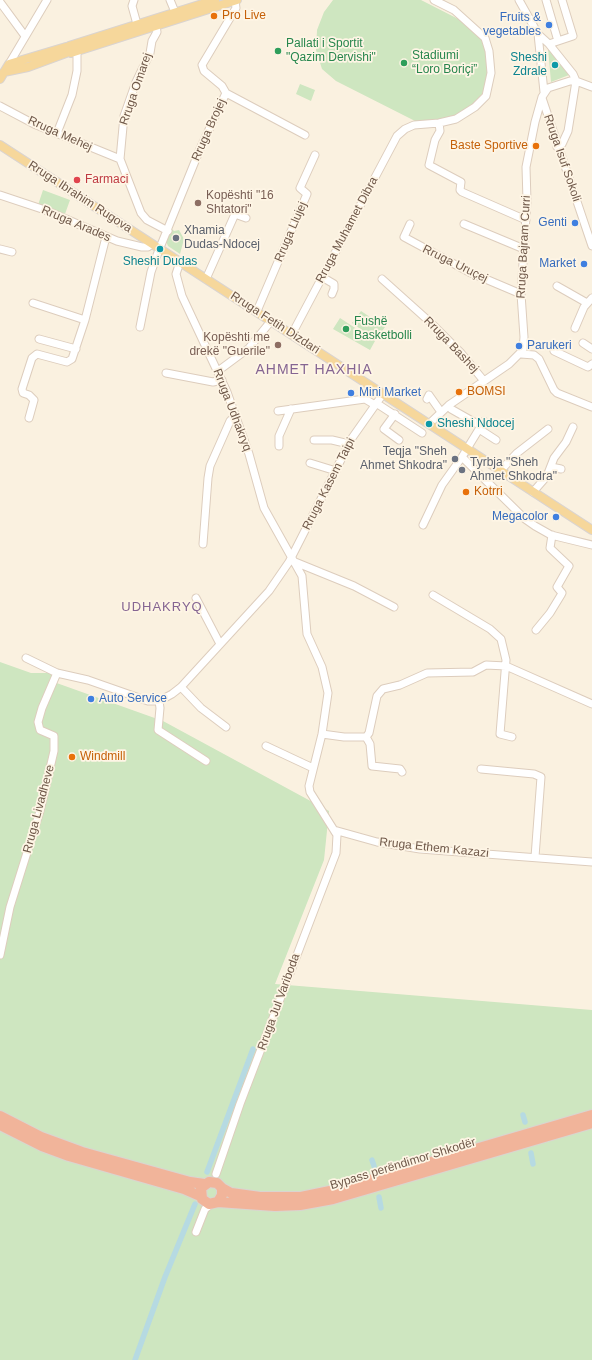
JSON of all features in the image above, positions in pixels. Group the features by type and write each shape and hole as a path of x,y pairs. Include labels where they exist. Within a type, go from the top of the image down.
{"highway":[{"name":"Bypass perëndimor Shkodër","path":"0,1116 41,1137 82,1152 190,1182 210,1180 221,1187 241,1195 273,1198 301,1196 334,1190 592,1115"},
{"name":"Bypass perëndimor Shkodër","path":"0,1125 42,1146 70,1156 99,1166 184,1189 201,1197 211,1206 276,1206 300,1205 333,1199 592,1123"},
{"path":"201,1197 201,1188 210,1180"},
{"path":"211,1206 222,1196 221,1187"}],"main road":[{"path":"2,75 28,67 137,24 155,22 175,12 215,0"},
{"path":"2,75 9,64 70,50 155,22 236,0"},
{"name":"Rruga Ibrahim Rugova","path":"0,145 160,249"},
{"name":"Rruga Fetih Dizdari","path":"160,249 592,530"}],"street":[{"path":"9,64 47,0"},
{"path":"134,0 132,6 137,24"},
{"path":"170,0 175,12"},
{"name":"Rruga Brojej","path":"140,327 151,272 200,149 226,93 202,67 236,8 236,0"},
{"path":"434,0 454,10 485,38 490,51 491,62 488,89 481,102 456,118 439,123 440,131 435,140 429,165 461,182 460,190 462,192 526,220"},
{"path":"520,0 538,34 549,44 573,74 576,81 568,131 562,144 557,147"},
{"path":"546,0 558,41"},
{"path":"549,44 573,36 562,0"},
{"path":"0,2 25,36"},
{"name":"Rruga Omarej","path":"155,22 157,32 152,41 150,53 136,82 124,116 120,159 141,213 147,220 168,231"},
{"path":"538,34 543,95"},
{"path":"57,133 72,95 77,71 70,50"},
{"path":"543,95 548,88 556,84 576,81 592,87"},
{"path":"226,93 305,135"},
{"name":"Rruga Isuf Sokoli","path":"543,95 557,147 592,246"},
{"name":"Rruga Bajram Curri","path":"521,354 525,345 521,294 526,220 526,167 532,132 543,95"},
{"name":"Rruga Mehej","path":"0,106 57,133 120,159"},
{"name":"Rruga Muhamet Dibra","path":"292,334 397,136 405,129 424,123 439,123"},
{"name":"Rruga Llujej","path":"257,311 307,194 300,188 315,156"},
{"name":"Rruga Arades","path":"0,195 73,221 106,237 142,247 148,247 152,244"},
{"path":"206,279 235,214 246,218"},
{"name":"Rruga Uruçej","path":"410,224 404,238 469,272 521,294"},
{"path":"464,224 524,249"},
{"path":"29,418 34,400 29,395 23,393 22,389 32,358 37,354 70,362 86,320 106,237"},
{"path":"0,249 12,252"},
{"name":"Rruga Udhakryq","path":"180,262 176,274 182,296 222,380 249,454 264,508 294,559 302,576 307,634 322,668 328,693 322,734 310,778 310,792 334,830"},
{"path":"322,277 334,284 332,294"},
{"name":"Rruga Bashej","path":"382,279 432,324 465,358 484,381"},
{"path":"557,286 590,301 576,328"},
{"path":"33,303 86,320"},
{"path":"218,371 249,348 271,321"},
{"path":"39,339 76,349"},
{"path":"583,343 592,349"},
{"path":"554,350 588,367 592,364"},
{"path":"429,424 449,405 521,354 534,355 538,358 557,393 592,407"},
{"path":"166,373 213,382 222,380"},
{"name":"Rruga Kasem Taipi","path":"294,559 349,444 383,394"},
{"path":"427,399 429,395 441,412"},
{"path":"278,411 365,399 395,414 422,433"},
{"path":"449,405 451,409 481,425 496,440"},
{"path":"279,446 279,436 291,409"},
{"path":"395,414 384,429 399,440"},
{"path":"203,544 210,466 230,420 234,416"},
{"path":"423,525 442,485 462,457 481,425"},
{"path":"533,492 543,481 554,458 566,442 573,427"},
{"path":"501,470 511,458 548,429"},
{"path":"314,440 332,440 349,444"},
{"path":"462,457 525,519 552,535 592,545"},
{"path":"310,463 336,471"},
{"path":"551,467 561,469"},
{"path":"536,630 562,593 557,587 569,566 550,548 552,535"},
{"path":"26,658 57,673 88,680 142,699 159,701 181,687 268,591 294,559 354,586 394,607"},
{"path":"434,595 497,633 501,639 506,666 500,734 512,737"},
{"path":"196,598 220,644"},
{"path":"366,737 369,733 377,696 383,689 400,685 427,673 473,672 486,665 506,666 592,704"},
{"name":"Rruga Livadheve","path":"0,955 10,907 38,818 54,751 54,736 40,730 38,722 43,704 57,673"},
{"path":"181,687 201,708 226,727"},
{"path":"159,701 160,708 158,730 206,762"},
{"path":"322,734 344,737 366,737"},
{"path":"366,737 370,744 372,766 400,769 402,772"},
{"path":"266,746 313,768"},
{"path":"481,769 534,774 541,777 535,857"},
{"name":"Rruga Ethem Kazazi","path":"334,830 377,842 420,849 592,862"},
{"name":"Rruga Jul Variboda","path":"210,1180 336,853 337,835 334,830"},
{"path":"196,1232 211,1206"}],"green space":[{"name":"Stadiumi “Loro Boriçi”","path":"333,0 421,0 470,25 482,40 488,58 488,77 482,94 469,108 454,118 417,122 336,81 322,69 316,50 317,30 324,12"},
{"path":"550,47 569,71 569,75 551,82 548,48"},
{"path":"300,84 315,90 311,101 296,94"},
{"path":"43,190 70,200 65,214 38,205"},
{"path":"171,228 174,231 179,230 184,239 180,254 168,246 166,241"},
{"path":"361,311 385,327 376,340 352,323"},
{"path":"340,318 375,341 370,350 333,329"},
{"path":"0,662 31,673 54,673 51,681 163,721 329,811 324,860 275,984 592,1010 592,1360 0,1360"}],"waterway":[{"path":"207,1172 253,1049"},
{"path":"523,1115 525,1122"},
{"path":"531,1153 533,1164"},
{"path":"372,1160 374,1166"},
{"path":"379,1197 381,1208"},
{"path":"135,1360 165,1277 195,1204"}],"place":[{"name":"Pro Live","path":"214,16"},
{"name":"Fruits & vegetables","path":"549,25"},
{"name":"Pallati i Sportit \"Qazim Dervishi\"","path":"278,51"},
{"name":"Stadiumi “Loro Boriçi”","path":"404,63"},
{"name":"Sheshi Zdrale","path":"555,65"},
{"name":"Baste Sportive","path":"536,146"},
{"name":"Farmaci","path":"77,180"},
{"name":"Kopështi \"16 Shtatori\"","path":"198,203"},
{"name":"Genti","path":"575,223"},
{"name":"Xhamia Dudas-Ndocej","path":"176,238"},
{"name":"Sheshi Dudas","path":"160,249"},
{"name":"Market","path":"584,264"},
{"name":"Fushë Basketbolli","path":"346,329"},
{"name":"Kopështi me drekë \"Guerile\"","path":"278,345"},
{"name":"Parukeri","path":"519,346"},
{"name":"BOMSI","path":"459,392"},
{"name":"Mini Market","path":"351,393"},
{"name":"Sheshi Ndocej","path":"429,424"},
{"name":"Teqja \"Sheh Ahmet Shkodra\"","path":"455,459"},
{"name":"Tyrbja \"Sheh Ahmet Shkodra\"","path":"462,470"},
{"name":"Kotrri","path":"466,492"},
{"name":"Megacolor","path":"556,517"},
{"name":"Auto Service","path":"91,699"},
{"name":"Windmill","path":"72,757"}],"district":[{"name":"AHMET HAXHIA","path":"314,370"},
{"name":"UDHAKRYQ","path":"162,607"}]}
